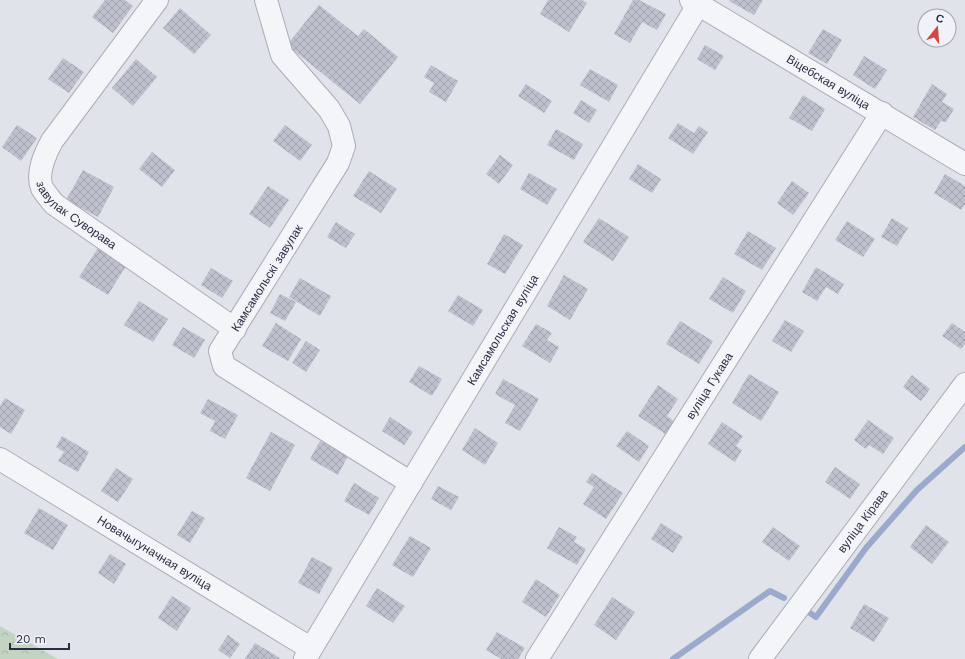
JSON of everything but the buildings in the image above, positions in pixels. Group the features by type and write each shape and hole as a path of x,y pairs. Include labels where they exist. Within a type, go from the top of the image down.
{"street":[{"name":"завулак Суворава","path":"157,0 52,141 45,155 41,172 42,187 54,204 235,329"},
{"name":"Камсамольскі завулак","path":"266,0 282,55 330,109 339,126 344,146 338,163 220,351 224,366 411,483"},
{"name":"Віцебская вуліца","path":"697,2 965,164"},
{"name":"Камсамольская вуліца","path":"307,653 411,483 697,2"},
{"name":"вуліца Гукава","path":"538,659 882,113"},
{"name":"вуліца Кірава","path":"760,659 800,602 958,410 965,384"},
{"name":"Новачыгуначная вуліца","path":"0,459 307,653"}],"green space":[{"path":"0,626 58,659 0,659"}],"waterway":[{"path":"810,613 816,617 866,548 917,490 965,447"},
{"path":"673,659 770,591 784,598"}]}
